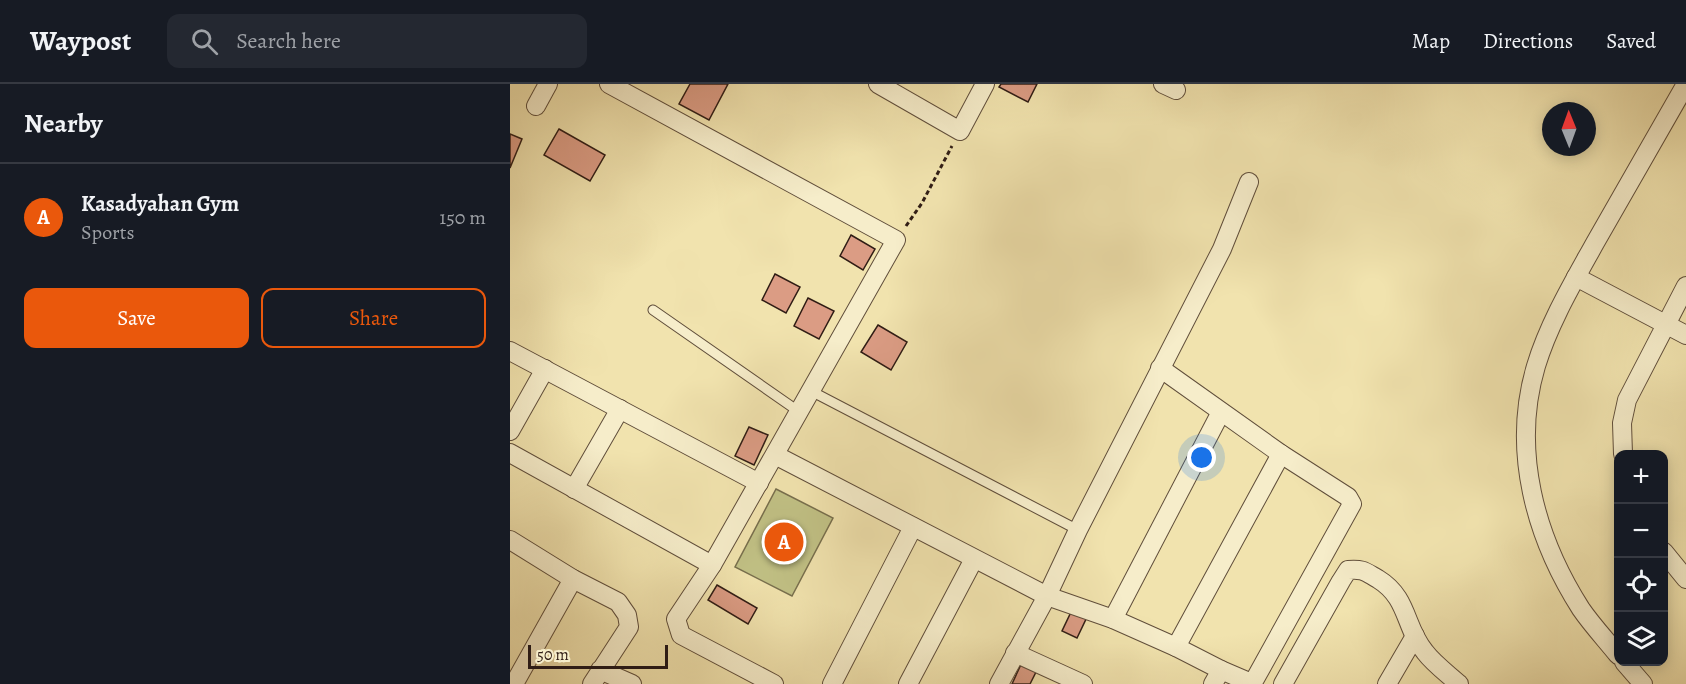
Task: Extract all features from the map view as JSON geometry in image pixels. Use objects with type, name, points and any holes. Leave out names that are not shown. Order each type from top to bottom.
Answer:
[{"type":"street","points":[[536,106],[548,84]]},
{"type":"street","points":[[609,84],[896,240],[712,565],[676,619],[681,635],[774,684]]},
{"type":"street","points":[[878,84],[960,131],[985,84]]},
{"type":"street","points":[[1614,650],[1582,610],[1568,586],[1536,513],[1528,471],[1526,439],[1529,405],[1536,366],[1576,277],[1686,84]]},
{"type":"street","points":[[999,684],[1047,596],[1078,530],[1222,249],[1250,182]]},
{"type":"street","points":[[1576,277],[1686,335]]},
{"type":"street","points":[[1623,450],[1622,423],[1627,400],[1686,286]]},
{"type":"street","points":[[510,351],[759,483]]},
{"type":"street","points":[[775,455],[1047,596],[1113,619],[1176,647],[1217,677],[1249,682],[1255,679],[1352,504],[1348,497],[1281,454],[1160,368]]},
{"type":"street","points":[[510,431],[544,369]]},
{"type":"street","points":[[574,489],[620,409]]},
{"type":"street","points":[[1113,619],[1221,412]]},
{"type":"street","points":[[510,453],[712,565]]},
{"type":"street","points":[[1176,647],[1281,454]]},
{"type":"street","points":[[832,684],[914,527]]},
{"type":"street","points":[[512,547],[618,602],[627,615],[629,627],[596,677],[632,684]]},
{"type":"street","points":[[1668,557],[1686,579]]},
{"type":"street","points":[[908,684],[974,559]]},
{"type":"street","points":[[1283,684],[1348,570],[1362,569],[1387,584],[1399,597],[1408,622],[1424,652],[1459,684]]},
{"type":"street","points":[[514,684],[573,579]]},
{"type":"street","points":[[1387,684],[1415,636]]},
{"type":"street","points":[[1015,653],[1083,684]]},
{"type":"street","points":[[1627,666],[1643,684]]},
{"type":"lane","points":[[652,310],[798,411]]},
{"type":"lane","points":[[811,391],[1078,530]]},
{"type":"path","points":[[896,240],[922,203],[960,131]]},
{"type":"green space","points":[[776,489],[833,518],[792,596],[735,567]]},
{"type":"building","points":[[690,84],[728,84],[709,120],[679,104]]},
{"type":"building","points":[[1001,84],[1037,84],[1028,102],[999,87]]},
{"type":"building","points":[[559,129],[605,155],[590,181],[544,155]]},
{"type":"building","points":[[510,134],[522,139],[510,168]]},
{"type":"building","points":[[851,235],[875,249],[863,270],[840,256]]},
{"type":"building","points":[[775,274],[800,287],[786,313],[762,300]]},
{"type":"building","points":[[808,298],[834,311],[819,339],[794,326]]},
{"type":"building","points":[[878,325],[907,342],[891,370],[861,352]]},
{"type":"building","points":[[749,427],[768,435],[754,465],[735,456]]},
{"type":"building","points":[[717,585],[757,608],[748,624],[708,600]]},
{"type":"building","points":[[1072,610],[1087,617],[1077,638],[1062,631]]},
{"type":"building","points":[[1023,660],[1038,668],[1030,684],[1012,684]]},
{"type":"place","name":"Kasadyahan Gym","points":[[784,542]]}]
